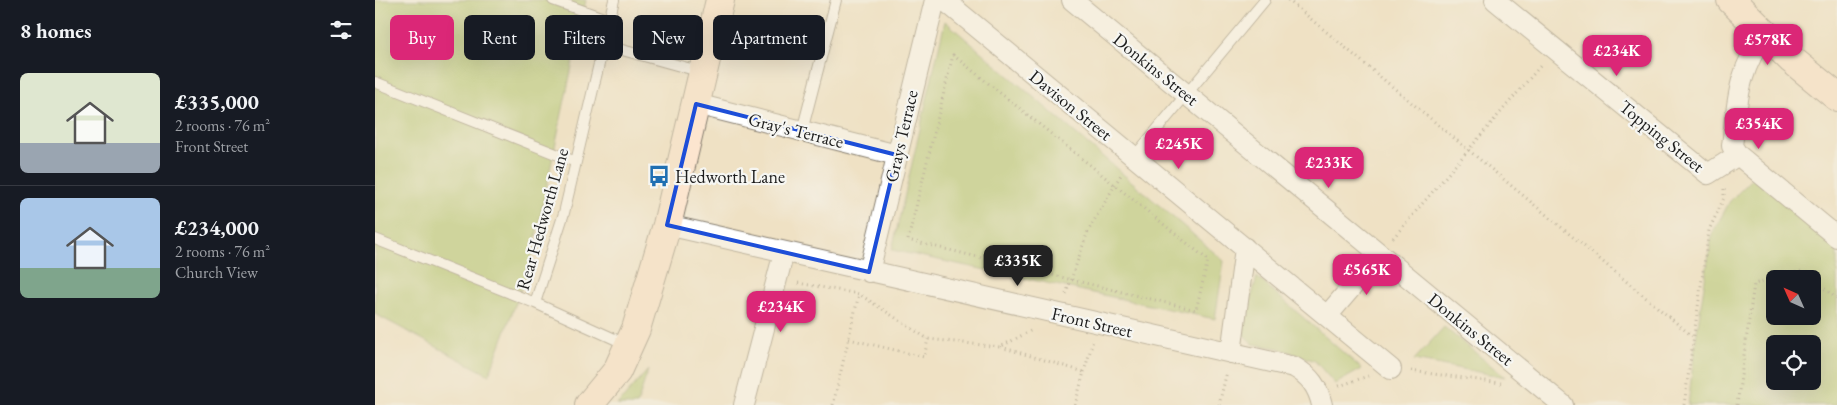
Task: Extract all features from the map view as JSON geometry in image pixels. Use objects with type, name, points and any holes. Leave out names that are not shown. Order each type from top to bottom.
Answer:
[{"type":"street","points":[[589,405],[617,371],[629,346],[653,276],[667,225],[720,0]]},
{"type":"street","name":"Grays Terrace","points":[[869,272],[935,0]]},
{"type":"street","name":"Davison Street","points":[[944,0],[1391,369]]},
{"type":"street","name":"Donkins Street","points":[[1072,0],[1563,405]]},
{"type":"street","name":"Topping Street","points":[[1495,0],[1708,174],[1730,160]]},
{"type":"street","points":[[1733,1],[1792,60],[1837,97]]},
{"type":"street","points":[[1767,34],[1756,47],[1741,77],[1730,160],[1837,237]]},
{"type":"street","name":"Gray's Terrace","points":[[696,104],[897,155]]},
{"type":"street","name":"Front Street","points":[[667,225],[1295,367],[1305,373],[1320,399]]},
{"type":"street","points":[[1231,353],[1245,248]]},
{"type":"street","points":[[744,405],[784,252]]},
{"type":"street","points":[[1327,316],[1379,254]]},
{"type":"lane","points":[[553,0],[595,15]]},
{"type":"lane","name":"Rear Hedworth Lane","points":[[610,15],[614,0]]},
{"type":"lane","points":[[802,131],[837,0]]},
{"type":"lane","points":[[1135,157],[1265,0]]},
{"type":"lane","points":[[623,50],[703,73]]},
{"type":"lane","name":"Rear Hedworth Lane","points":[[600,60],[564,213],[535,303],[629,346]]},
{"type":"lane","points":[[375,82],[576,162]]},
{"type":"lane","points":[[375,239],[535,303]]},
{"type":"path","points":[[1288,0],[1692,336]]},
{"type":"path","points":[[1379,254],[1555,49]]},
{"type":"path","points":[[953,55],[1114,184],[1208,260],[1195,310],[908,240],[953,55]]},
{"type":"path","points":[[1000,347],[1061,315],[1070,279],[1087,232],[1114,184],[1135,157]]},
{"type":"path","points":[[1684,405],[1692,336],[1709,230],[1724,198],[1730,160]]},
{"type":"path","points":[[777,279],[859,294],[928,339],[1000,347],[1084,372]]},
{"type":"path","points":[[1737,405],[1754,284],[1766,280]]},
{"type":"path","points":[[1821,286],[1837,299]]},
{"type":"path","points":[[833,405],[859,294]]},
{"type":"path","points":[[1075,405],[1099,323]]},
{"type":"path","points":[[849,339],[925,357],[928,339]]},
{"type":"path","points":[[1219,405],[1231,353]]},
{"type":"path","points":[[1320,399],[1391,369],[1505,384]]},
{"type":"highlighted area","points":[[696,104],[897,155],[869,272],[667,225]]},
{"type":"green space","points":[[375,0],[586,0],[583,15],[545,15],[545,60],[573,60],[530,265],[489,375],[375,314]]},
{"type":"green space","points":[[945,21],[1224,261],[1215,319],[892,250]]},
{"type":"green space","points":[[1753,178],[1837,245],[1837,405],[1688,405],[1712,234],[1730,201]]},
{"type":"green space","points":[[1257,277],[1362,369],[1335,384],[1315,361],[1278,348],[1253,344],[1244,335],[1244,324]]},
{"type":"green space","points":[[1444,327],[1505,377],[1414,360]]},
{"type":"green space","points":[[648,370],[637,405],[617,405]]},
{"type":"place","name":"Hedworth Lane","points":[[659,176]]}]
